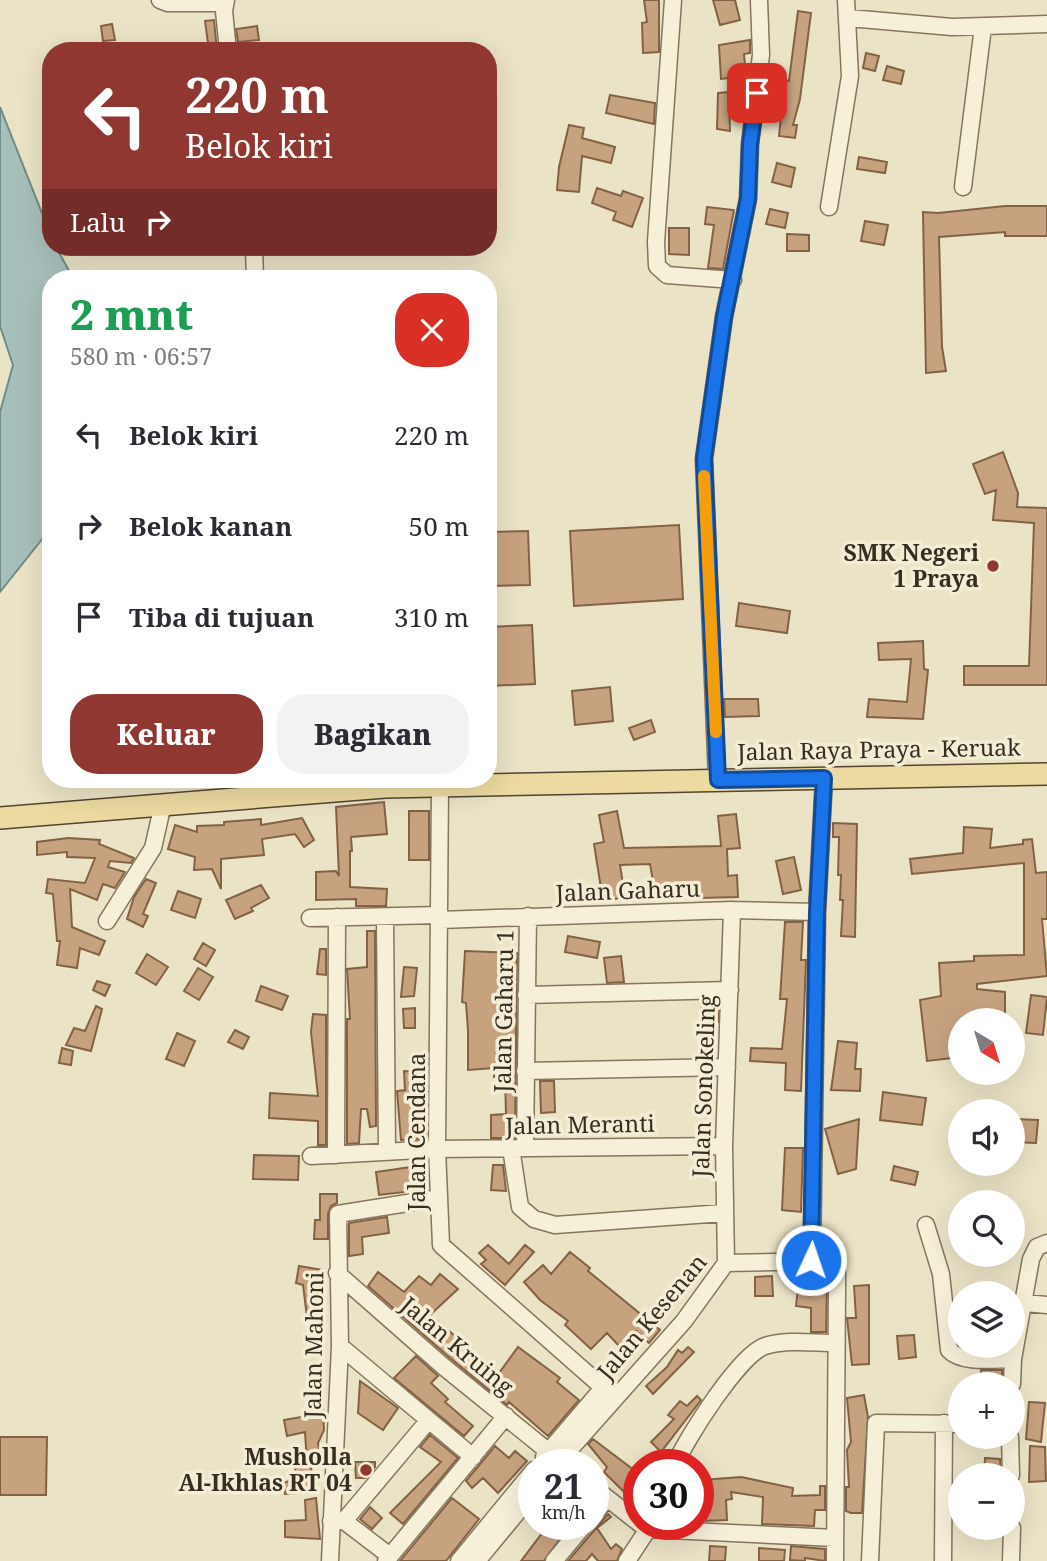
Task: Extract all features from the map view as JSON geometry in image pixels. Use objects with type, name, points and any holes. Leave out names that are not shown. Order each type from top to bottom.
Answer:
[{"type":"main road","name":"Jalan Raya Praya - Keruak","points":[[497,785],[1047,774]]},
{"type":"main road","name":"Jalan Raya Praya - Keruak","points":[[0,818],[372,788]]},
{"type":"street","points":[[160,0],[168,3],[225,1],[227,42]]},
{"type":"street","points":[[673,0],[656,242],[657,266],[667,275],[733,280]]},
{"type":"street","points":[[718,780],[704,458],[748,199],[750,144],[761,55],[759,0]]},
{"type":"street","points":[[830,207],[850,76],[846,0]]},
{"type":"street","points":[[849,18],[928,26],[1047,24]]},
{"type":"street","points":[[963,187],[983,27]]},
{"type":"street","points":[[824,778],[817,912],[811,1260],[830,1261],[835,1268],[835,1561]]},
{"type":"street","name":"Jalan Cendana","points":[[440,788],[437,1149],[441,1245],[609,1393]]},
{"type":"street","points":[[107,921],[153,848],[163,804]]},
{"type":"street","name":"Jalan Gaharu","points":[[310,918],[528,916],[732,910],[817,912]]},
{"type":"street","name":"Jalan Sonokeling","points":[[726,1263],[724,1146],[732,910]]},
{"type":"street","points":[[385,916],[387,1151]]},
{"type":"street","name":"Jalan Gaharu 1","points":[[528,916],[525,1071],[518,1148],[520,1207],[534,1219],[555,1225],[724,1213]]},
{"type":"street","points":[[336,1155],[337,917]]},
{"type":"street","points":[[526,995],[730,990]]},
{"type":"street","points":[[525,1071],[727,1067]]},
{"type":"street","name":"Jalan Meranti","points":[[311,1156],[437,1149],[724,1146]]},
{"type":"street","name":"Jalan Mahoni","points":[[330,1561],[338,1521],[338,1214],[439,1198]]},
{"type":"street","points":[[926,1225],[941,1274],[949,1350],[954,1355],[973,1358],[1013,1359]]},
{"type":"street","points":[[1012,1372],[1034,1252],[1047,1243]]},
{"type":"street","name":"Jalan Kesenan","points":[[566,1449],[609,1393],[684,1321],[726,1263],[811,1260]]},
{"type":"street","name":"Jalan Kruing","points":[[337,1273],[444,1367],[545,1449]]},
{"type":"street","points":[[1026,1303],[1047,1305]]},
{"type":"street","points":[[683,1449],[694,1427],[739,1368],[760,1349],[774,1345],[835,1343]]},
{"type":"street","points":[[340,1346],[473,1457]]},
{"type":"street","points":[[428,1421],[338,1521],[388,1559],[506,1416]]},
{"type":"street","points":[[870,1561],[876,1423],[948,1423]]},
{"type":"street","points":[[943,1561],[951,1449]]},
{"type":"street","points":[[459,1561],[518,1489]]},
{"type":"street","points":[[477,1561],[518,1511]]},
{"type":"street","points":[[714,1530],[835,1538]]},
{"type":"street","points":[[554,1561],[572,1540]]},
{"type":"street","points":[[627,1561],[639,1540]]},
{"type":"street","points":[[1011,1561],[1012,1540]]},
{"type":"water","points":[[0,107],[42,213],[42,256],[61,256],[69,270],[42,270],[42,539],[0,592],[0,412],[13,365],[0,326]]},
{"type":"building","points":[[644,0],[659,0],[659,52],[643,53],[642,23],[647,22]]},
{"type":"building","points":[[713,0],[735,0],[740,20],[720,25]]},
{"type":"building","points":[[798,11],[811,13],[800,99],[793,125],[797,125],[795,138],[779,136],[781,116],[778,115],[784,80],[789,81]]},
{"type":"building","points":[[214,20],[216,42],[208,42],[205,21]]},
{"type":"building","points":[[112,24],[115,40],[103,41],[101,26]]},
{"type":"building","points":[[257,26],[259,40],[238,42],[236,29]]},
{"type":"building","points":[[750,40],[750,53],[744,54],[746,76],[721,79],[719,45]]},
{"type":"building","points":[[866,53],[879,56],[875,71],[863,68]]},
{"type":"building","points":[[887,66],[904,71],[901,84],[883,80]]},
{"type":"building","points":[[729,92],[730,131],[717,129],[718,93]]},
{"type":"building","points":[[610,95],[655,103],[654,124],[606,113]]},
{"type":"building","points":[[569,125],[584,128],[582,138],[615,147],[611,163],[582,156],[579,192],[557,190],[559,167]]},
{"type":"building","points":[[859,157],[887,162],[885,173],[857,169]]},
{"type":"building","points":[[777,163],[795,168],[791,187],[772,182]]},
{"type":"building","points":[[597,188],[621,196],[623,191],[643,198],[632,227],[613,220],[616,212],[592,203]]},
{"type":"building","points":[[1047,206],[1047,236],[1005,236],[1005,232],[939,237],[942,347],[946,371],[926,373],[923,212]]},
{"type":"building","points":[[707,207],[734,210],[723,269],[708,268],[714,225],[705,224]]},
{"type":"building","points":[[770,209],[788,213],[785,228],[766,224]]},
{"type":"building","points":[[865,221],[888,225],[884,245],[861,241]]},
{"type":"building","points":[[669,228],[689,228],[689,255],[669,254]]},
{"type":"building","points":[[787,234],[809,235],[809,251],[787,251]]},
{"type":"building","points":[[1003,452],[1018,493],[1017,507],[1047,508],[1047,685],[964,685],[964,666],[1029,666],[1034,523],[993,520],[996,490],[985,494],[973,464]]},
{"type":"building","points":[[679,525],[683,599],[574,606],[570,531]]},
{"type":"building","points":[[528,531],[530,585],[497,586],[497,532]]},
{"type":"building","points":[[739,603],[790,611],[787,633],[736,626]]},
{"type":"building","points":[[532,625],[535,684],[497,686],[497,627]]},
{"type":"building","points":[[923,641],[924,669],[928,670],[923,719],[867,717],[869,699],[907,702],[911,659],[879,660],[878,643]]},
{"type":"building","points":[[610,687],[613,721],[575,725],[572,691]]},
{"type":"building","points":[[724,699],[758,699],[759,716],[725,717]]},
{"type":"building","points":[[651,720],[655,732],[634,740],[629,728]]},
{"type":"building","points":[[384,802],[387,834],[351,837],[350,887],[387,889],[386,906],[356,906],[356,899],[316,900],[316,872],[336,871],[339,876],[336,807]]},
{"type":"building","points":[[409,811],[429,811],[429,860],[409,860]]},
{"type":"building","points":[[617,811],[624,848],[721,846],[718,816],[736,814],[740,848],[727,849],[728,876],[737,875],[738,897],[699,898],[699,888],[655,892],[650,864],[620,865],[625,897],[603,901],[594,844],[604,842],[599,815]]},
{"type":"building","points":[[302,818],[314,840],[304,847],[295,834],[262,839],[264,855],[221,859],[221,889],[212,869],[194,870],[195,857],[168,849],[175,825],[197,832],[197,826],[224,825],[224,822],[261,819],[261,825]]},
{"type":"building","points":[[833,823],[857,824],[855,937],[841,936],[843,900],[840,900],[841,875],[838,875],[839,837],[833,837]]},
{"type":"building","points":[[964,827],[992,829],[990,848],[1023,844],[1023,840],[1032,839],[1036,873],[1047,872],[1047,919],[1042,919],[1047,976],[977,984],[977,989],[1005,992],[1005,1008],[948,1008],[948,1059],[927,1061],[920,1000],[941,996],[939,963],[974,961],[974,956],[1024,955],[1024,863],[912,874],[910,859],[963,853]]},
{"type":"building","points":[[68,838],[100,840],[99,844],[134,858],[131,863],[110,861],[108,867],[125,872],[115,888],[103,884],[97,900],[70,889],[72,927],[105,941],[99,955],[80,948],[77,968],[57,965],[60,941],[57,941],[53,894],[46,893],[48,879],[85,883],[95,858],[67,857],[67,852],[37,855],[37,842]]},
{"type":"building","points":[[794,857],[801,890],[783,894],[776,861]]},
{"type":"building","points":[[146,879],[156,883],[143,914],[148,916],[143,927],[127,919],[134,897]]},
{"type":"building","points":[[261,885],[269,898],[251,908],[253,911],[235,919],[226,900]]},
{"type":"building","points":[[178,891],[201,899],[195,918],[171,910]]},
{"type":"building","points":[[785,922],[803,922],[801,960],[806,960],[801,1091],[785,1090],[786,1063],[750,1061],[751,1048],[782,1049],[787,999],[780,999]]},
{"type":"building","points":[[367,931],[375,931],[376,1126],[370,1127],[367,1109],[361,1109],[359,1143],[347,1144],[347,1019],[350,1019],[347,969],[367,967]]},
{"type":"building","points":[[568,936],[600,942],[597,958],[565,952]]},
{"type":"building","points":[[203,943],[215,950],[206,966],[194,959]]},
{"type":"building","points":[[320,949],[326,949],[326,975],[317,974]]},
{"type":"building","points":[[465,951],[517,953],[515,1138],[491,1138],[491,1115],[506,1114],[505,1077],[494,1077],[494,1068],[468,1070],[466,1003],[462,1002]]},
{"type":"building","points":[[147,954],[168,967],[156,985],[136,973]]},
{"type":"building","points":[[621,956],[624,982],[607,983],[604,958]]},
{"type":"building","points":[[404,967],[417,968],[414,996],[401,997]]},
{"type":"building","points":[[198,968],[213,977],[199,1000],[184,991]]},
{"type":"building","points":[[97,981],[110,985],[105,996],[93,990]]},
{"type":"building","points":[[261,986],[288,996],[282,1010],[256,1001]]},
{"type":"building","points":[[1031,995],[1047,997],[1043,1035],[1026,1033]]},
{"type":"building","points":[[718,1001],[718,1022],[705,1025],[701,1003]]},
{"type":"building","points":[[96,1006],[102,1009],[91,1051],[66,1045],[74,1028],[85,1031]]},
{"type":"building","points":[[415,1008],[415,1028],[404,1028],[403,1009]]},
{"type":"building","points":[[313,1014],[326,1015],[326,1145],[318,1145],[318,1121],[269,1118],[270,1093],[318,1096],[311,1032]]},
{"type":"building","points":[[235,1030],[249,1037],[243,1049],[228,1042]]},
{"type":"building","points":[[177,1033],[195,1041],[184,1066],[166,1059]]},
{"type":"building","points":[[838,1041],[857,1043],[855,1069],[861,1069],[860,1091],[831,1090]]},
{"type":"building","points":[[62,1048],[73,1051],[71,1065],[59,1063]]},
{"type":"building","points":[[420,1067],[427,1068],[427,1089],[416,1089],[413,1124],[426,1124],[426,1139],[401,1140],[397,1091],[405,1090],[404,1071],[420,1072]]},
{"type":"building","points":[[540,1081],[554,1081],[555,1112],[541,1113]]},
{"type":"building","points":[[883,1092],[926,1098],[922,1125],[880,1120]]},
{"type":"building","points":[[859,1119],[856,1169],[838,1174],[825,1129]]},
{"type":"building","points":[[1025,1119],[1038,1120],[1036,1143],[1025,1143]]},
{"type":"building","points":[[785,1148],[803,1148],[801,1212],[782,1210]]},
{"type":"building","points":[[254,1155],[299,1156],[298,1180],[253,1179]]},
{"type":"building","points":[[493,1165],[503,1165],[506,1191],[491,1190]]},
{"type":"building","points":[[418,1166],[422,1190],[379,1195],[376,1172]]},
{"type":"building","points":[[894,1166],[918,1172],[915,1185],[891,1180]]},
{"type":"building","points":[[320,1194],[337,1194],[337,1203],[331,1206],[328,1214],[328,1239],[314,1239],[315,1220],[320,1220]]},
{"type":"building","points":[[387,1217],[389,1233],[362,1237],[363,1254],[349,1256],[349,1223]]},
{"type":"building","points":[[488,1245],[509,1264],[525,1245],[534,1252],[505,1285],[481,1264],[486,1260],[479,1253]]},
{"type":"building","points":[[570,1252],[590,1268],[588,1271],[660,1330],[649,1343],[636,1331],[620,1347],[607,1333],[591,1349],[565,1325],[568,1321],[540,1300],[524,1282],[543,1265],[551,1274]]},
{"type":"building","points":[[299,1266],[323,1270],[318,1294],[321,1317],[307,1317],[303,1285],[296,1283]]},
{"type":"building","points":[[378,1272],[404,1292],[419,1276],[431,1285],[440,1274],[458,1289],[430,1315],[499,1373],[518,1347],[560,1378],[557,1382],[579,1400],[548,1436],[509,1402],[507,1405],[451,1359],[368,1286]]},
{"type":"building","points":[[772,1276],[773,1296],[755,1296],[755,1277]]},
{"type":"building","points":[[799,1280],[827,1282],[826,1332],[811,1332],[811,1308],[796,1306]]},
{"type":"building","points":[[869,1285],[869,1364],[852,1365],[847,1318],[856,1318],[854,1286]]},
{"type":"building","points":[[914,1335],[916,1357],[899,1359],[897,1336]]},
{"type":"building","points":[[688,1347],[694,1352],[653,1394],[646,1386],[667,1367],[678,1350],[682,1353]]},
{"type":"building","points":[[416,1356],[438,1376],[431,1383],[448,1399],[445,1402],[473,1426],[464,1436],[394,1378]]},
{"type":"building","points":[[981,1370],[1002,1370],[1002,1372]]},
{"type":"building","points":[[360,1381],[398,1408],[383,1430],[358,1413]]},
{"type":"building","points":[[322,1390],[324,1430],[318,1443],[321,1462],[307,1463],[305,1432],[287,1436],[284,1420],[307,1416],[306,1391]]},
{"type":"building","points":[[864,1395],[868,1417],[862,1513],[851,1513],[846,1511],[846,1487],[849,1487],[847,1450],[851,1442],[847,1398]]},
{"type":"building","points":[[697,1396],[701,1400],[663,1449],[658,1449],[651,1442],[674,1419],[668,1415],[680,1401],[687,1406]]},
{"type":"building","points":[[1029,1402],[1045,1403],[1041,1442],[1026,1439]]},
{"type":"building","points":[[430,1435],[458,1458],[403,1524],[390,1513],[441,1462],[420,1447]]},
{"type":"building","points":[[0,1437],[47,1437],[46,1495],[0,1495]]},
{"type":"building","points":[[593,1439],[606,1449],[592,1449],[588,1444]]},
{"type":"building","points":[[495,1446],[509,1458],[515,1451],[518,1454],[518,1471],[498,1493],[483,1478],[472,1488],[466,1481]]},
{"type":"building","points":[[1030,1446],[1045,1447],[1046,1481],[1029,1482]]},
{"type":"building","points":[[609,1451],[623,1462],[623,1491],[609,1477]]},
{"type":"building","points":[[985,1458],[1000,1459],[1000,1463],[985,1463]]},
{"type":"building","name":"Musholla Al-Ikhlas RT 04","points":[[355,1462],[375,1462],[375,1467],[366,1478],[356,1478]]},
{"type":"building","points":[[311,1466],[313,1492],[285,1494],[284,1482],[297,1481],[295,1468]]},
{"type":"building","points":[[741,1477],[793,1488],[792,1496],[820,1495],[820,1486],[825,1486],[825,1510],[815,1510],[814,1526],[762,1524],[763,1497],[731,1492],[732,1499],[726,1500],[727,1520],[714,1521],[714,1479]]},
{"type":"building","points":[[316,1498],[320,1539],[285,1537],[285,1521],[306,1520],[305,1500]]},
{"type":"building","points":[[452,1498],[479,1519],[446,1561],[400,1561]]},
{"type":"building","points":[[370,1507],[382,1518],[372,1529],[360,1519]]},
{"type":"building","points":[[537,1540],[559,1540],[544,1561],[521,1561]]},
{"type":"building","points":[[586,1540],[605,1540],[611,1549],[616,1544],[622,1549],[617,1561],[598,1561],[592,1554],[586,1561],[568,1561]]},
{"type":"building","points":[[710,1546],[726,1547],[725,1561],[709,1561]]},
{"type":"building","points":[[791,1546],[825,1549],[825,1561],[805,1558],[805,1561],[790,1560]]},
{"type":"building","points":[[759,1548],[785,1550],[784,1561],[759,1561]]},
{"type":"slow traffic","points":[[704,476],[716,732]]},
{"type":"place","name":"SMK Negeri 1 Praya","points":[[993,566]]},
{"type":"place","name":"Musholla Al-Ikhlas RT 04","points":[[366,1470]]},
{"type":"route","points":[[757,93],[750,144],[748,199],[724,317],[704,458],[709,598],[718,780],[824,778],[817,912],[815,1179],[811,1260]]}]
